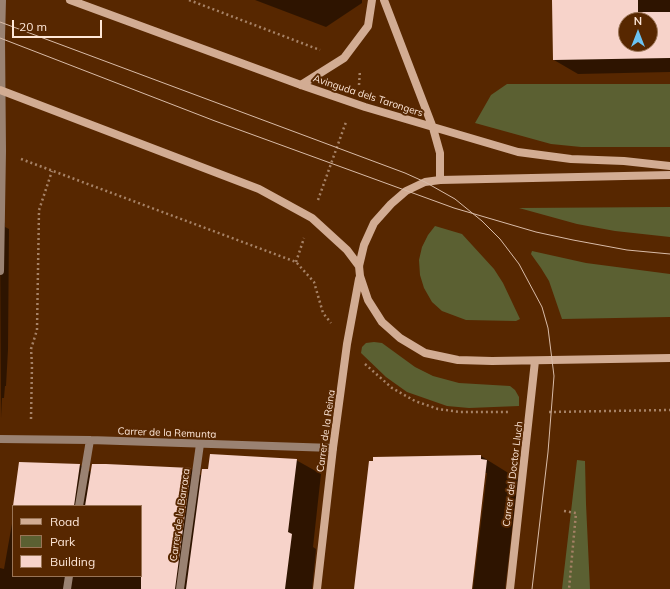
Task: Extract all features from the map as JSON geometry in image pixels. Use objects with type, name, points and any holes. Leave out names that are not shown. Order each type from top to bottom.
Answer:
[{"type":"main road","name":"Avinguda dels Tarongers","points":[[70,0],[365,107],[518,152],[571,159],[624,161],[670,166]]},
{"type":"main road","points":[[301,85],[344,58],[368,26],[372,0]]},
{"type":"main road","points":[[384,0],[434,128],[440,153],[440,180]]},
{"type":"main road","points":[[1,90],[259,189],[312,218],[347,250],[359,266]]},
{"type":"main road","points":[[670,175],[440,180],[425,182],[406,191],[391,204],[374,223],[364,245],[359,266],[360,276],[368,300],[382,322],[400,338],[425,353],[458,360],[535,361],[670,358]]},
{"type":"main road","name":"Carrer de la Reina","points":[[316,589],[333,448],[348,344],[360,276]]},
{"type":"main road","name":"Carrer del Doctor Lluch","points":[[510,589],[535,361]]},
{"type":"street","points":[[0,271],[2,0]]},
{"type":"street","name":"Carrer de la Remunta","points":[[0,439],[90,440],[333,448]]},
{"type":"street","points":[[79,505],[90,440]]},
{"type":"street","name":"Carrer de la Barraca","points":[[180,589],[200,444]]},
{"type":"street","points":[[67,589],[69,577]]},
{"type":"path","points":[[190,0],[316,48]]},
{"type":"path","points":[[320,195],[347,121]]},
{"type":"path","points":[[20,159],[296,262],[314,282],[323,313],[335,328]]},
{"type":"path","points":[[31,422],[32,365],[30,349],[38,330],[39,210],[52,171]]},
{"type":"path","points":[[296,262],[301,247]]},
{"type":"path","points":[[363,362],[392,388],[415,401],[438,409],[460,412],[516,412]]},
{"type":"path","points":[[561,412],[670,410]]},
{"type":"path","points":[[564,511],[576,513],[569,589]]},
{"type":"green space","points":[[507,84],[670,84],[670,147],[581,147],[551,144],[475,123],[491,95]]},
{"type":"green space","points":[[670,207],[670,237],[615,231],[577,224],[519,208]]},
{"type":"green space","points":[[435,226],[462,234],[494,269],[503,283],[520,319],[516,321],[466,320],[442,311],[432,302],[424,288],[420,275],[419,260],[422,247],[428,235]]},
{"type":"green space","points":[[532,251],[586,263],[670,274],[670,317],[562,319],[549,281],[531,254]]},
{"type":"green space","points":[[366,343],[382,343],[415,367],[433,376],[459,383],[510,386],[515,390],[519,397],[519,406],[469,408],[447,406],[407,392],[386,377],[361,353],[362,347]]},
{"type":"green space","points":[[577,460],[585,461],[590,589],[562,589]]},
{"type":"building","points":[[552,0],[638,0],[638,12],[618,12],[618,52],[658,52],[658,12],[670,12],[670,58],[553,60]]},
{"type":"building","points":[[210,454],[297,459],[288,532],[292,534],[285,589],[186,589],[202,469],[208,469]]},
{"type":"building","points":[[481,455],[481,459],[487,460],[472,589],[354,589],[369,461],[373,461],[373,457]]},
{"type":"building","points":[[19,462],[80,464],[74,505],[13,505]]},
{"type":"building","points":[[92,464],[191,468],[175,589],[141,589],[142,505],[85,505]]},
{"type":"tram line","points":[[0,22],[405,173],[425,182],[455,199],[482,221],[500,239],[519,264],[542,307],[548,328],[554,376],[548,452],[532,589]]},
{"type":"tram line","points":[[0,38],[215,121],[454,208],[536,232],[573,240],[627,250],[670,254]]}]
